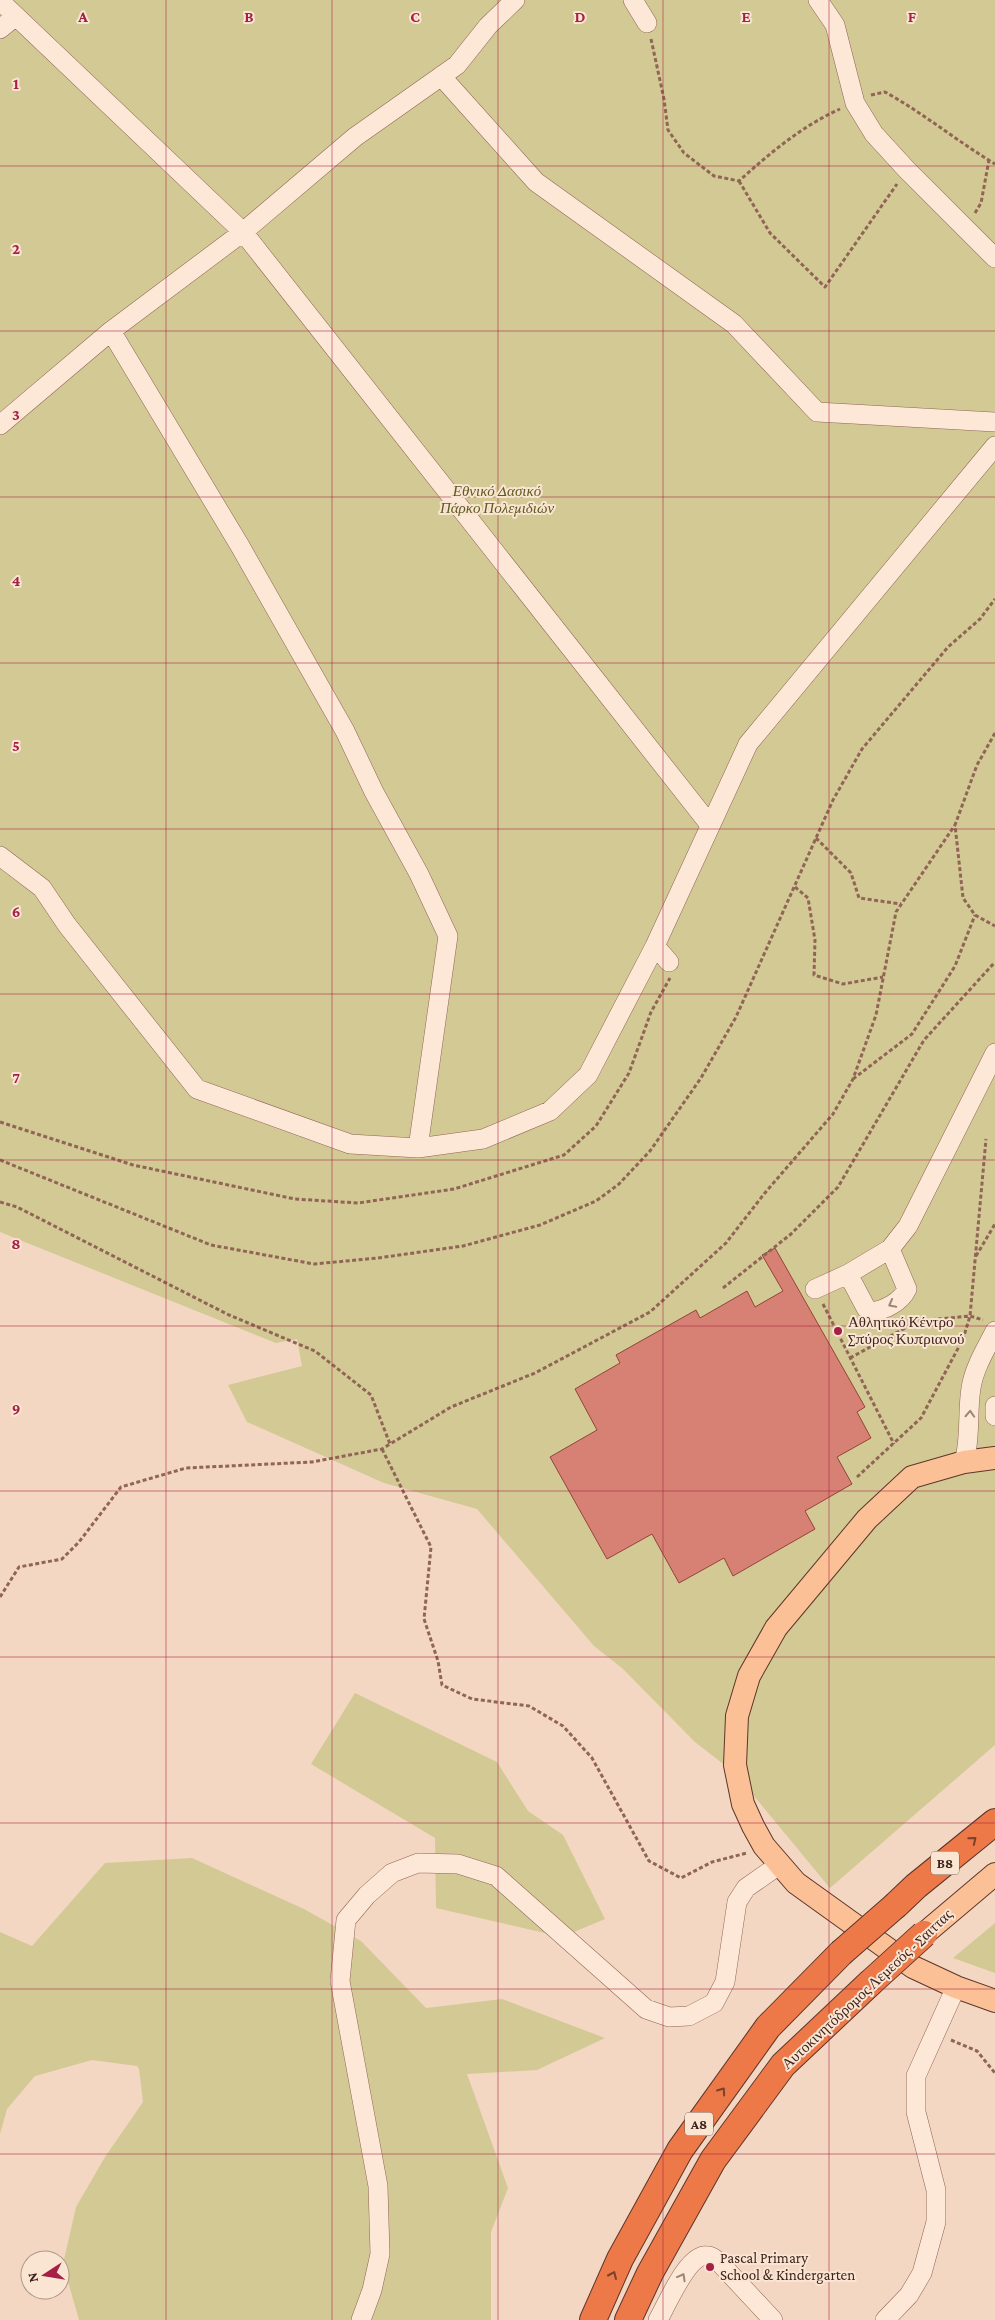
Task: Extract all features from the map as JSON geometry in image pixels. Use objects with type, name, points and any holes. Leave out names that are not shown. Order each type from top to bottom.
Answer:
[{"type":"highway","name":"B8","points":[[841,1953],[916,1886],[995,1822]]},
{"type":"highway","name":"Αυτοκινητόδρομος Λεμεσός - Σαιττας","points":[[628,2320],[650,2273],[714,2160],[783,2066],[924,1934]]},
{"type":"highway","name":"A8","points":[[593,2320],[620,2259],[680,2150],[768,2027],[841,1953]]},
{"type":"main road","points":[[995,1458],[964,1462],[912,1477],[867,1519],[776,1628],[749,1676],[737,1716],[735,1765],[743,1804],[764,1846],[796,1883],[848,1918],[913,1967],[956,1987],[995,2001]]},
{"type":"main road","name":"Αυτοκινητόδρομος Λεμεσός - Σαιττας","points":[[924,1934],[995,1874]]},
{"type":"street","points":[[0,425],[111,331],[243,232],[355,137],[457,65],[488,26],[515,0]]},
{"type":"street","points":[[633,0],[647,23]]},
{"type":"street","points":[[818,0],[834,25],[855,103],[874,134],[907,170],[995,258]]},
{"type":"street","points":[[0,2],[243,232],[710,825]]},
{"type":"street","points":[[0,28],[16,16]]},
{"type":"street","points":[[441,76],[536,182],[734,324],[816,412],[995,422]]},
{"type":"street","points":[[111,331],[240,546],[345,731],[374,792],[419,874],[448,936],[418,1148]]},
{"type":"street","points":[[0,856],[42,888],[67,925],[197,1089],[350,1144],[418,1148],[483,1139],[550,1110],[588,1075],[655,946],[748,744],[995,446]]},
{"type":"street","points":[[655,946],[669,962]]},
{"type":"street","points":[[815,1289],[848,1274],[890,1249],[908,1226],[995,1053]]},
{"type":"street","points":[[848,1274],[866,1308],[871,1312],[879,1311],[903,1298],[907,1290],[890,1249]]},
{"type":"street","points":[[964,1462],[968,1449],[971,1388],[991,1326]]},
{"type":"street","points":[[995,1406],[995,1416]]},
{"type":"street","points":[[361,2320],[372,2290],[380,2254],[378,2186],[340,1981],[346,1920],[367,1895],[392,1873],[418,1863],[458,1864],[496,1876],[646,2009],[669,2017],[689,2016],[714,2003],[725,1982],[737,1902],[746,1888],[779,1865]]},
{"type":"street","points":[[885,2320],[908,2295],[922,2273],[936,2222],[936,2190],[916,2112],[916,2076],[956,1987]]},
{"type":"street","points":[[658,2320],[690,2263],[699,2256],[709,2256],[718,2262],[773,2320]]},
{"type":"path","points":[[647,23],[664,99],[668,130],[684,153],[714,176],[739,181],[770,234],[825,287],[907,170]]},
{"type":"path","points":[[739,181],[789,139],[821,118],[869,96],[886,92],[910,106],[945,132],[995,164]]},
{"type":"path","points":[[966,229],[981,202],[989,160]]},
{"type":"path","points":[[0,1160],[211,1245],[314,1264],[378,1258],[463,1246],[540,1225],[596,1201],[619,1184],[650,1152],[701,1078],[736,1017],[833,800],[862,748],[948,647],[980,619],[995,599]]},
{"type":"path","points":[[0,1596],[19,1566],[62,1559],[79,1542],[121,1487],[186,1468],[312,1462],[382,1449],[451,1407],[535,1373],[650,1312],[726,1244],[764,1194],[833,1114],[853,1079],[876,1015],[896,912],[955,825],[976,765],[995,733]]},
{"type":"path","points":[[955,825],[963,898],[974,915],[995,926]]},
{"type":"path","points":[[816,838],[851,873],[859,898],[901,904]]},
{"type":"path","points":[[795,887],[808,898],[815,940],[814,975],[843,984],[883,977]]},
{"type":"path","points":[[853,1079],[912,1034],[955,966],[974,915]]},
{"type":"path","points":[[723,1288],[791,1234],[838,1187],[924,1040],[995,962]]},
{"type":"path","points":[[857,1477],[922,1418],[963,1339],[970,1316],[986,1139]]},
{"type":"path","points":[[0,1202],[17,1207],[229,1315],[315,1351],[371,1396],[390,1444]]},
{"type":"path","points":[[975,1258],[995,1224]]},
{"type":"path","points":[[815,1289],[894,1444]]},
{"type":"path","points":[[850,1358],[918,1321],[970,1316],[991,1326]]},
{"type":"path","points":[[382,1449],[432,1547],[424,1619],[438,1661],[442,1685],[472,1699],[529,1706],[563,1726],[592,1758],[650,1861],[681,1878],[712,1862],[764,1846]]},
{"type":"path","points":[[935,2036],[957,2042],[977,2051],[995,2073]]},
{"type":"green space","name":"Εθνικό Δασικό Πάρκο Πολεμιδιών","points":[[0,0],[995,0],[995,1745],[830,1888],[754,1796],[722,1763],[695,1742],[622,1668],[594,1646],[477,1509],[384,1483],[247,1422],[228,1385],[302,1366],[297,1339],[276,1343],[0,1232]]},
{"type":"green space","points":[[355,1693],[497,1762],[528,1811],[563,1835],[605,1919],[562,1937],[436,1908],[435,1838],[311,1764]]},
{"type":"green space","points":[[192,1858],[304,1909],[361,1941],[426,2008],[502,1999],[605,2038],[537,2070],[467,2074],[508,2188],[491,2232],[491,2320],[79,2320],[70,2288],[70,2250],[66,2250],[76,2207],[105,2157],[143,2102],[139,2069],[137,2066],[92,2060],[35,2076],[7,2109],[0,2134],[0,1932],[32,1946],[105,1863]]},
{"type":"green space","points":[[995,1923],[995,1973],[953,1958]]},
{"type":"building","points":[[775,1248],[865,1407],[857,1412],[871,1438],[837,1457],[852,1484],[805,1511],[815,1529],[733,1576],[724,1558],[679,1583],[652,1534],[607,1559],[550,1457],[597,1430],[575,1389],[620,1363],[616,1355],[696,1310],[700,1318],[747,1291],[755,1307],[783,1291],[762,1255]]},
{"type":"place","name":"Αθλητικό Κέντρο Σπύρος Κυπριανού","points":[[838,1331]]},
{"type":"place","name":"Pascal Primary School & Kindergarten","points":[[710,2267]]}]
